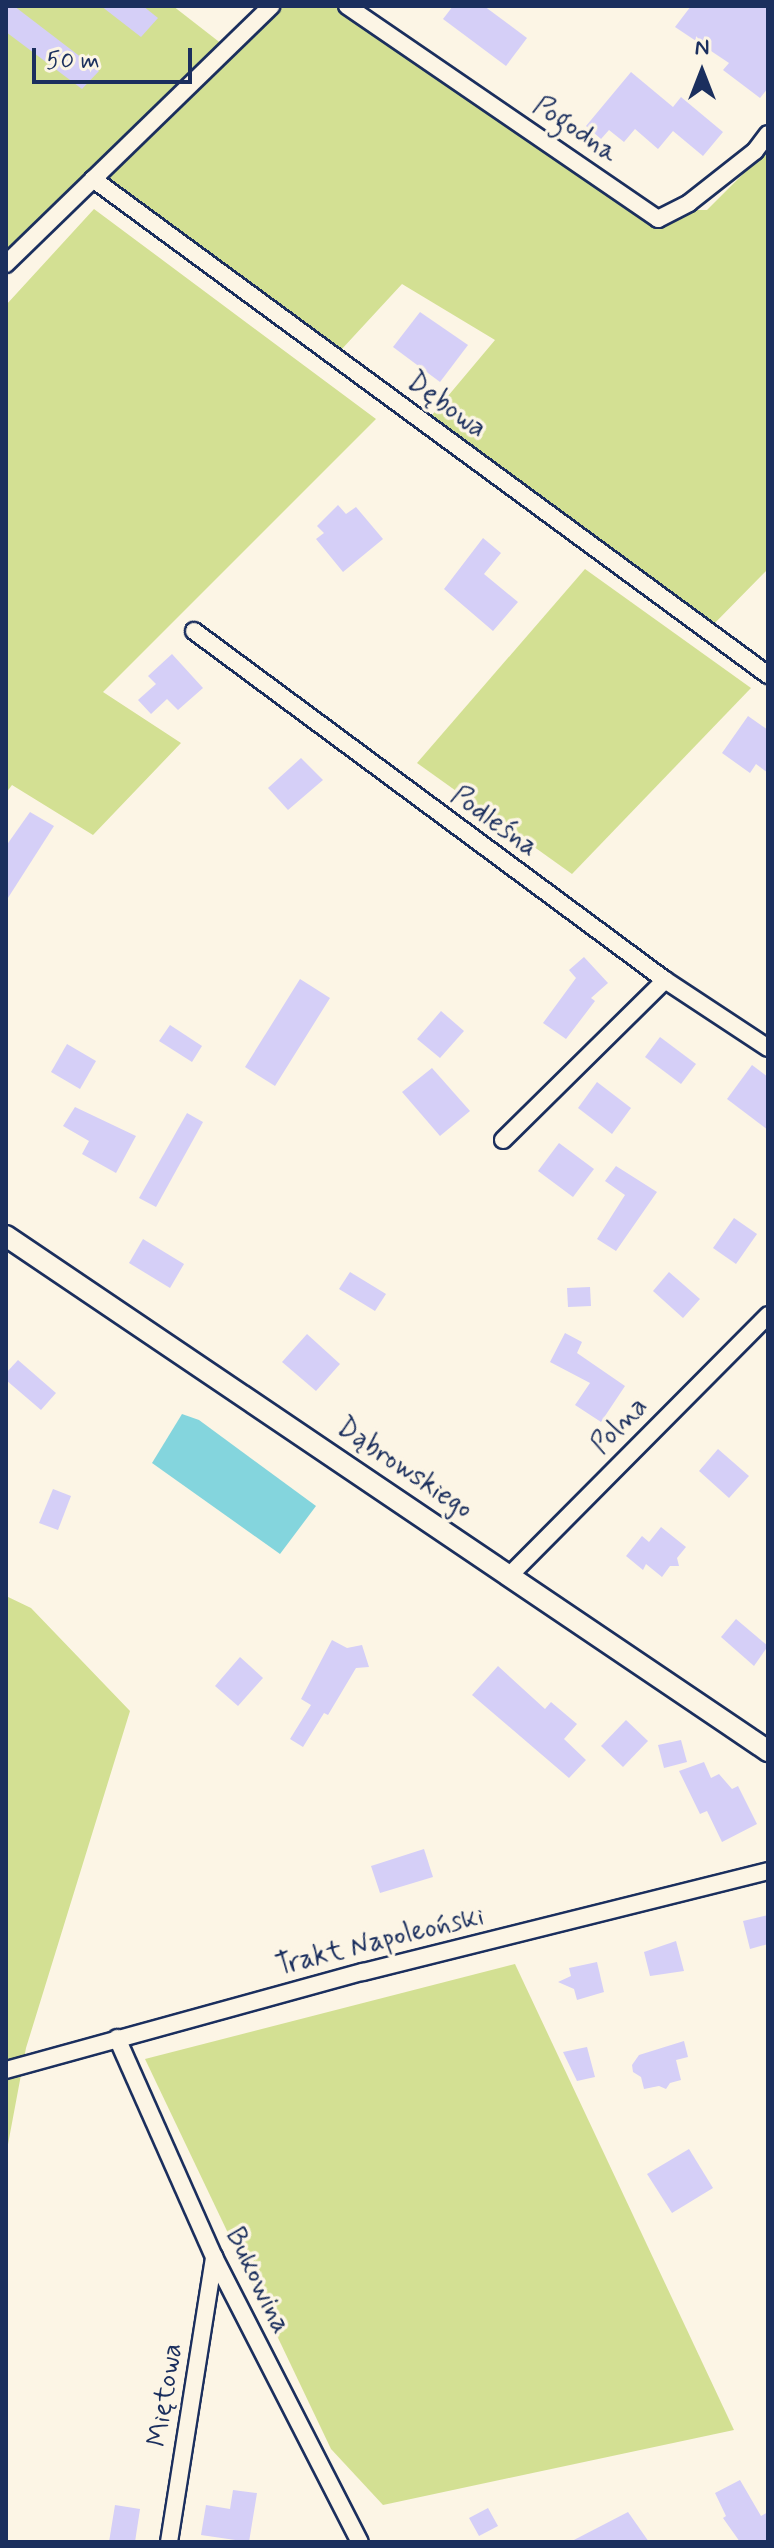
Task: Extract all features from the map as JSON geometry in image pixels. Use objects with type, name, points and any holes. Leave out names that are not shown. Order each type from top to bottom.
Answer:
[{"type":"street","points":[[6,264],[271,6]]},
{"type":"street","name":"Pogodna","points":[[347,6],[658,219],[689,203],[755,151],[768,134]]},
{"type":"street","name":"Dębowa","points":[[93,179],[768,675]]},
{"type":"street","name":"Podleśna","points":[[194,631],[665,980],[768,1048]]},
{"type":"street","points":[[503,1140],[665,980]]},
{"type":"street","name":"Dąbrowskiego","points":[[6,1236],[768,1751]]},
{"type":"street","name":"Polna","points":[[510,1575],[768,1315]]},
{"type":"street","name":"Trakt Napoleoński","points":[[6,2070],[363,1972],[768,1871]]},
{"type":"street","name":"Bukowina","points":[[117,2038],[214,2257],[360,2542]]},
{"type":"street","name":"Miętowa","points":[[169,2542],[214,2257]]},
{"type":"green space","points":[[6,6],[173,6],[227,48],[6,250]]},
{"type":"green space","points":[[272,6],[346,6],[658,221],[686,210],[707,210],[768,149],[768,569],[707,631],[432,415],[495,340],[402,284],[341,350],[93,179]]},
{"type":"green space","points":[[94,209],[376,419],[103,692],[181,743],[93,835],[12,785],[6,793],[6,305]]},
{"type":"green space","points":[[585,569],[751,688],[572,874],[417,763]]},
{"type":"green space","points":[[6,1596],[31,1608],[130,1711],[26,2048],[6,2155]]},
{"type":"green space","points":[[515,1964],[734,2430],[383,2505],[331,2449],[145,2059]]},
{"type":"water","points":[[182,1414],[199,1420],[316,1506],[280,1554],[152,1463]]},
{"type":"building","points":[[6,6],[14,6],[99,71],[82,89],[6,32]]},
{"type":"building","points":[[101,6],[143,6],[158,18],[141,37]]},
{"type":"building","points":[[453,6],[484,6],[527,38],[506,66],[443,19]]},
{"type":"building","points":[[691,6],[768,6],[768,88],[760,98],[723,70],[729,63],[675,27]]},
{"type":"building","points":[[631,72],[673,107],[681,97],[723,132],[703,156],[673,131],[658,149],[635,129],[624,142],[609,130],[601,139],[586,126]]},
{"type":"building","points":[[420,312],[468,345],[440,382],[393,347]]},
{"type":"building","points":[[338,505],[346,514],[356,507],[383,539],[343,572],[316,539],[324,533],[317,526]]},
{"type":"building","points":[[483,538],[501,553],[484,574],[518,602],[493,631],[444,589]]},
{"type":"building","points":[[172,654],[203,688],[178,710],[167,699],[151,714],[138,700],[156,684],[148,676]]},
{"type":"building","points":[[748,716],[768,730],[768,773],[756,764],[750,773],[722,753]]},
{"type":"building","points":[[301,758],[323,780],[288,810],[268,788]]},
{"type":"building","points":[[30,812],[54,826],[6,901],[6,846]]},
{"type":"building","points":[[584,957],[608,983],[591,998],[595,1001],[566,1039],[543,1023],[576,978],[569,970]]},
{"type":"building","points":[[300,979],[330,998],[275,1086],[245,1067]]},
{"type":"building","points":[[441,1011],[464,1031],[440,1058],[417,1039]]},
{"type":"building","points":[[170,1025],[202,1046],[192,1062],[159,1041]]},
{"type":"building","points":[[660,1037],[696,1064],[681,1084],[645,1057]]},
{"type":"building","points":[[67,1044],[96,1061],[80,1089],[51,1072]]},
{"type":"building","points":[[752,1065],[768,1077],[768,1130],[727,1099]]},
{"type":"building","points":[[432,1068],[470,1111],[440,1136],[402,1092]]},
{"type":"building","points":[[597,1082],[631,1108],[612,1134],[578,1108]]},
{"type":"building","points":[[75,1107],[136,1136],[116,1173],[82,1154],[89,1141],[63,1126]]},
{"type":"building","points":[[187,1113],[203,1122],[156,1207],[139,1198]]},
{"type":"building","points":[[559,1143],[594,1169],[573,1197],[538,1171]]},
{"type":"building","points":[[616,1166],[657,1192],[616,1251],[597,1239],[625,1195],[605,1181]]},
{"type":"building","points":[[734,1218],[757,1234],[736,1264],[713,1248]]},
{"type":"building","points":[[143,1239],[184,1264],[170,1288],[129,1263]]},
{"type":"building","points":[[350,1272],[386,1294],[375,1311],[339,1289]]},
{"type":"building","points":[[669,1272],[700,1299],[683,1318],[653,1291]]},
{"type":"building","points":[[590,1287],[591,1306],[568,1307],[567,1288]]},
{"type":"building","points":[[565,1333],[582,1342],[577,1353],[625,1386],[601,1422],[575,1405],[590,1383],[550,1362]]},
{"type":"building","points":[[307,1334],[340,1364],[316,1391],[282,1362]]},
{"type":"building","points":[[18,1360],[56,1393],[41,1410],[6,1380],[6,1373]]},
{"type":"building","points":[[718,1449],[749,1476],[729,1498],[699,1471]]},
{"type":"building","points":[[53,1489],[71,1496],[58,1530],[39,1523]]},
{"type":"building","points":[[661,1527],[686,1547],[677,1558],[679,1566],[670,1566],[662,1577],[646,1564],[643,1570],[626,1556],[642,1536],[649,1542]]},
{"type":"building","points":[[736,1619],[768,1646],[754,1666],[721,1637]]},
{"type":"building","points":[[332,1640],[347,1648],[362,1645],[369,1667],[356,1668],[328,1715],[324,1713],[303,1747],[290,1739],[311,1705],[301,1699]]},
{"type":"building","points":[[240,1657],[263,1678],[238,1706],[215,1686]]},
{"type":"building","points":[[498,1666],[545,1709],[551,1702],[577,1724],[564,1739],[586,1760],[569,1778],[472,1695]]},
{"type":"building","points":[[626,1720],[648,1741],[623,1767],[601,1746]]},
{"type":"building","points":[[681,1740],[687,1762],[664,1768],[658,1745]]},
{"type":"building","points":[[704,1762],[711,1778],[719,1774],[732,1789],[738,1786],[757,1824],[722,1842],[707,1811],[700,1814],[679,1771]]},
{"type":"building","points":[[424,1849],[433,1877],[380,1893],[371,1866]]},
{"type":"building","points":[[768,1915],[768,1944],[750,1949],[743,1921]]},
{"type":"building","points":[[676,1941],[684,1971],[650,1976],[644,1952]]},
{"type":"building","points":[[597,1962],[604,1992],[577,2000],[574,1989],[558,1982],[571,1976],[569,1968]]},
{"type":"building","points":[[684,2041],[688,2057],[676,2060],[681,2080],[670,2083],[666,2089],[659,2086],[644,2089],[641,2077],[633,2072],[632,2065],[639,2055]]},
{"type":"building","points":[[587,2047],[595,2077],[577,2081],[563,2052]]},
{"type":"building","points":[[689,2149],[713,2188],[672,2213],[647,2174]]},
{"type":"building","points":[[740,2480],[761,2516],[768,2512],[768,2542],[740,2542],[723,2518],[726,2516],[715,2493]]},
{"type":"building","points":[[233,2490],[257,2493],[249,2542],[201,2535],[206,2505],[230,2509]]},
{"type":"building","points":[[115,2505],[140,2509],[135,2542],[109,2542]]},
{"type":"building","points":[[488,2508],[498,2526],[479,2536],[469,2518]]},
{"type":"building","points":[[628,2512],[649,2542],[570,2542]]}]
